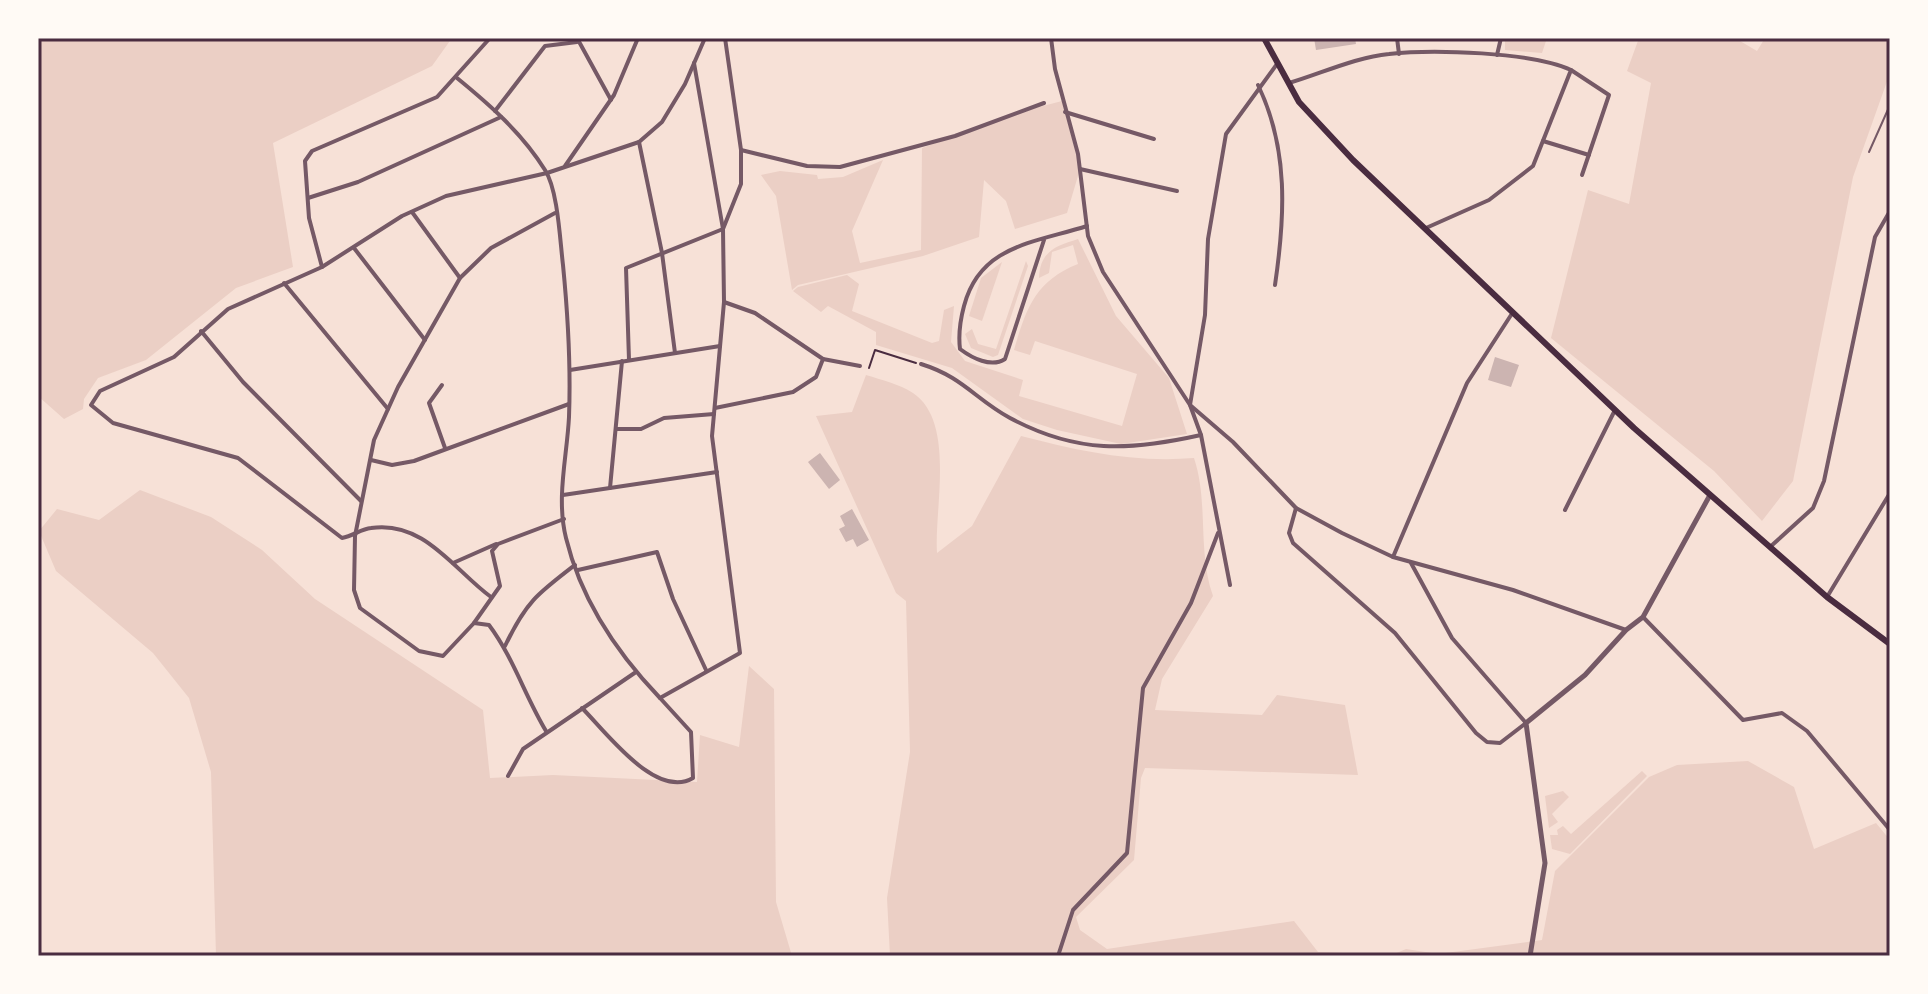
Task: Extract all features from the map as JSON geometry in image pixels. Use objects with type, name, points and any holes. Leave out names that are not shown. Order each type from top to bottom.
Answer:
[{"type":"main road","points":[[1264,38],[1299,102],[1425,229],[1615,410],[1710,495],[1827,597],[1890,644]]},
{"type":"street","points":[[322,267],[308,198],[305,161],[312,151],[437,97],[490,38]]},
{"type":"street","points":[[563,168],[611,100],[638,38]]},
{"type":"street","points":[[491,597],[452,564],[433,543],[384,527],[367,528],[355,536],[342,538],[238,458],[113,423],[91,405],[100,391],[174,357],[228,309],[322,267],[412,211],[446,196],[547,173],[639,142],[662,122],[705,38]]},
{"type":"street","points":[[629,360],[626,268],[723,229],[741,184],[741,150],[733,118],[725,38]]},
{"type":"street","points":[[1051,38],[1080,169],[1087,226],[1103,272],[1190,405],[1201,435],[1230,585]]},
{"type":"street","points":[[1397,38],[1399,54]]},
{"type":"street","points":[[1497,55],[1501,38]]},
{"type":"street","points":[[495,111],[545,46],[577,40],[611,100]]},
{"type":"street","points":[[1289,83],[1388,54],[1497,55],[1555,62],[1609,95],[1582,175]]},
{"type":"street","points":[[660,698],[740,653],[717,472],[714,411],[724,302],[723,229],[694,63]]},
{"type":"street","points":[[1190,405],[1205,315],[1208,239],[1226,134],[1258,85],[1278,63]]},
{"type":"street","points":[[1425,229],[1489,200],[1533,166],[1571,70]]},
{"type":"street","points":[[457,78],[501,117],[547,173],[571,345],[563,495],[565,537],[593,611],[636,672],[691,732],[693,778],[684,783],[667,782],[651,776],[582,708]]},
{"type":"street","points":[[1258,85],[1272,114],[1282,173],[1284,227],[1275,285]]},
{"type":"street","points":[[741,150],[807,166],[840,167],[955,136],[1044,103]]},
{"type":"street","points":[[1065,112],[1154,139]]},
{"type":"street","points":[[308,198],[358,182],[501,117]]},
{"type":"street","points":[[1543,141],[1589,155]]},
{"type":"street","points":[[639,142],[662,253],[675,353]]},
{"type":"street","points":[[1080,169],[1177,191]]},
{"type":"street","points":[[412,211],[460,278]]},
{"type":"street","points":[[1770,547],[1813,508],[1824,481],[1875,237],[1890,211]]},
{"type":"street","points":[[498,544],[492,551],[500,586],[474,623],[443,656],[419,651],[360,608],[354,590],[355,536],[374,440],[388,409],[460,278],[491,248],[555,213]]},
{"type":"street","points":[[1044,240],[1005,359],[993,363],[970,356],[960,349],[958,333],[970,282],[990,260],[1044,240],[1087,226]]},
{"type":"street","points":[[354,248],[425,340]]},
{"type":"street","points":[[284,283],[388,409]]},
{"type":"street","points":[[724,302],[755,313],[823,359],[860,366]]},
{"type":"street","points":[[1393,557],[1467,383],[1513,312]]},
{"type":"street","points":[[201,331],[206,342],[243,382],[362,502]]},
{"type":"street","points":[[570,370],[720,346]]},
{"type":"street","points":[[616,429],[641,429],[664,418],[714,411],[793,392],[816,377],[823,359]]},
{"type":"street","points":[[610,488],[622,361]]},
{"type":"street","points":[[921,364],[949,373],[1009,417],[1050,435],[1117,449],[1201,435]]},
{"type":"street","points":[[442,385],[429,403],[446,448]]},
{"type":"street","points":[[370,460],[392,465],[569,404]]},
{"type":"street","points":[[1190,405],[1233,442],[1296,508],[1393,557],[1513,590],[1626,630]]},
{"type":"street","points":[[1565,510],[1615,410]]},
{"type":"street","points":[[563,495],[717,472]]},
{"type":"street","points":[[1827,597],[1890,493]]},
{"type":"street","points":[[1296,508],[1289,533],[1293,543],[1395,633],[1476,733],[1487,742],[1500,743],[1585,675],[1626,630],[1643,617],[1710,495]]},
{"type":"street","points":[[452,564],[564,519]]},
{"type":"street","points":[[1058,956],[1073,910],[1127,853],[1143,688],[1191,603],[1218,533]]},
{"type":"street","points":[[578,570],[657,552],[673,599],[706,671]]},
{"type":"street","points":[[1410,562],[1452,638],[1486,673],[1526,723],[1545,863],[1530,956]]},
{"type":"street","points":[[505,646],[522,611],[539,591],[576,564]]},
{"type":"street","points":[[1643,617],[1743,720],[1782,713],[1807,731],[1890,830]]},
{"type":"street","points":[[474,623],[489,625],[505,646],[523,693],[546,731]]},
{"type":"street","points":[[508,776],[523,749],[636,672]]},
{"type":"lane","points":[[1869,152],[1890,105]]},
{"type":"path","points":[[869,368],[875,350],[921,364]]},
{"type":"shaded area","points":[[38,38],[452,38],[432,66],[273,143],[293,267],[236,288],[146,360],[98,378],[84,399],[83,409],[64,419],[38,396]]},
{"type":"shaded area","points":[[1505,38],[1547,38],[1542,53],[1505,50]]},
{"type":"shaded area","points":[[1639,38],[1735,38],[1757,51],[1765,38],[1890,38],[1890,73],[1853,177],[1793,481],[1762,521],[1714,471],[1551,338],[1588,190],[1629,204],[1651,83],[1627,71]]},
{"type":"shaded area","points":[[1062,101],[1080,169],[1067,213],[1015,229],[1006,201],[984,180],[979,237],[923,256],[798,285],[792,290],[776,196],[761,175],[780,171],[817,175],[818,179],[843,177],[883,160],[852,231],[860,263],[921,250],[922,148],[1024,111]]},
{"type":"shaded area","points":[[1078,239],[1116,316],[1169,378],[1187,434],[1121,444],[1023,419],[952,368],[876,345],[876,332],[828,306],[821,312],[793,291],[798,287],[847,275],[859,284],[852,311],[932,343],[939,341],[944,310],[954,306],[951,342],[965,361],[1023,380],[1019,396],[1122,426],[1137,374],[1035,341],[1030,355],[1014,350],[1034,298],[1052,279],[1078,264],[1073,245],[1052,252],[1049,273],[1039,278],[1042,262],[1056,247]]},
{"type":"shaded area","points":[[1026,261],[1028,266],[998,355],[993,357],[971,348],[965,334],[972,329],[978,344],[996,349]]},
{"type":"shaded area","points":[[1002,262],[982,321],[969,316],[981,278]]},
{"type":"shaded area","points":[[866,375],[913,393],[926,406],[934,424],[940,467],[937,553],[972,526],[1021,436],[1107,454],[1150,459],[1194,458],[1201,492],[1205,562],[1213,596],[1162,679],[1155,710],[1262,715],[1277,695],[1345,705],[1358,775],[1145,768],[1141,778],[1134,860],[1076,917],[1080,930],[1107,949],[1294,921],[1318,952],[1392,955],[1406,949],[1438,954],[1542,940],[1555,871],[1649,777],[1677,765],[1748,761],[1794,787],[1814,849],[1876,823],[1890,840],[1890,956],[890,956],[887,898],[910,752],[906,601],[896,593],[816,416],[852,412]]},
{"type":"shaded area","points":[[140,490],[211,517],[262,550],[315,599],[483,710],[490,778],[553,775],[697,782],[700,735],[739,747],[749,666],[774,689],[776,902],[792,956],[216,956],[211,772],[189,698],[153,653],[56,571],[39,531],[57,509],[99,520]]},
{"type":"shaded area","points":[[1642,771],[1647,776],[1570,854],[1552,849],[1550,835],[1558,835],[1557,830],[1563,826],[1571,834]]},
{"type":"shaded area","points":[[1563,791],[1569,797],[1552,814],[1558,822],[1549,828],[1545,796]]},
{"type":"building","points":[[1314,38],[1355,38],[1356,44],[1316,50]]},
{"type":"building","points":[[1495,357],[1519,365],[1511,387],[1488,380]]},
{"type":"building","points":[[820,453],[840,480],[829,489],[808,462]]},
{"type":"building","points":[[852,509],[869,540],[857,547],[853,539],[846,542],[839,529],[845,526],[840,516]]}]
